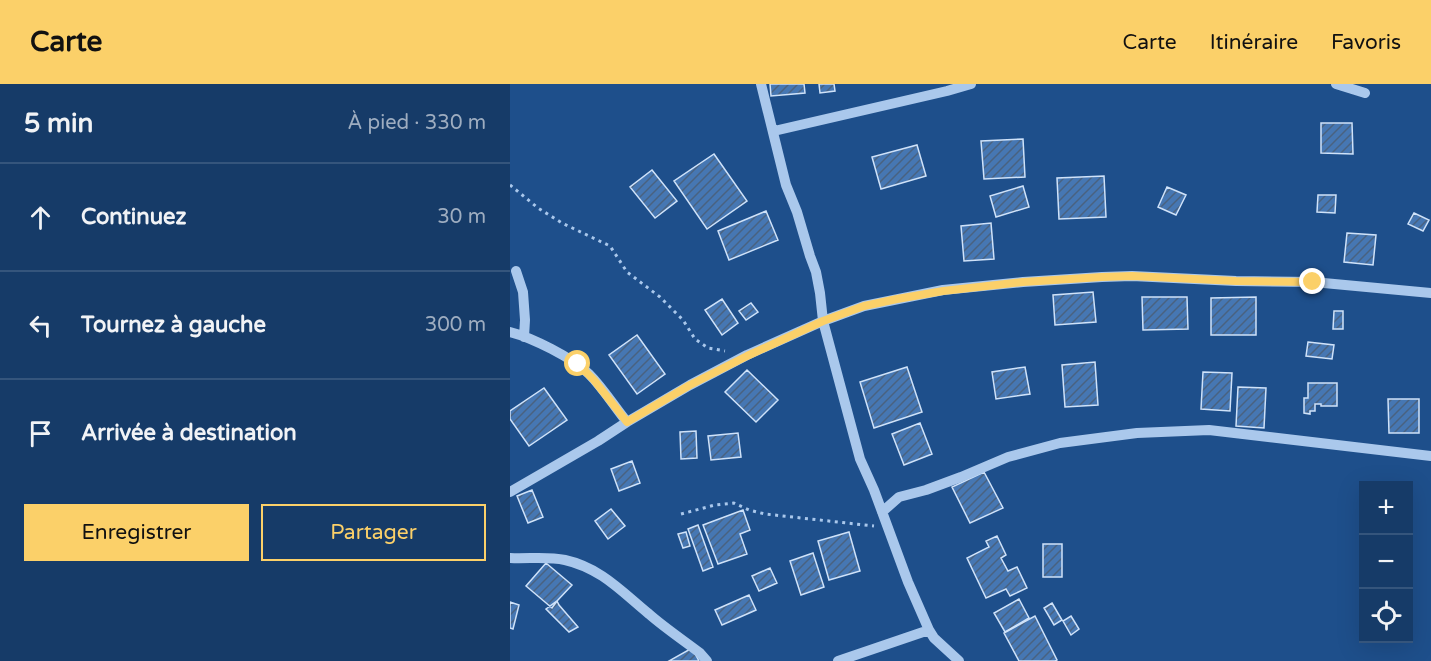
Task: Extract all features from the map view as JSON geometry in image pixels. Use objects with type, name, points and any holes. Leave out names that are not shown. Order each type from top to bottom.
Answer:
[{"type":"street","points":[[761,84],[786,185],[816,272],[823,321],[860,459],[929,630],[933,638],[959,661]]},
{"type":"street","points":[[774,131],[971,84]]},
{"type":"street","points":[[1336,84],[1365,93]]},
{"type":"street","points":[[516,271],[523,291],[524,337]]},
{"type":"street","points":[[510,492],[690,385],[823,321],[864,306],[943,291],[1023,282],[1132,276],[1313,282],[1431,293]]},
{"type":"street","points":[[510,332],[578,364],[594,380],[627,422]]},
{"type":"street","points":[[882,512],[899,497],[926,490],[1008,457],[1060,443],[1137,433],[1209,430],[1431,456]]},
{"type":"street","points":[[510,558],[564,559],[595,571],[621,589],[707,661]]},
{"type":"street","points":[[838,661],[929,630]]},
{"type":"path","points":[[510,185],[562,223],[610,246],[627,272],[660,297],[695,339],[708,348],[747,356]]},
{"type":"path","points":[[681,514],[715,505],[734,503],[765,514],[887,527]]},
{"type":"building","points":[[770,84],[804,84],[805,93],[771,96]]},
{"type":"building","points":[[819,84],[834,84],[835,91],[820,93]]},
{"type":"building","points":[[1321,123],[1352,123],[1353,154],[1321,153]]},
{"type":"building","points":[[1023,139],[1025,177],[984,179],[981,141]]},
{"type":"building","points":[[917,145],[926,176],[881,189],[872,157]]},
{"type":"building","points":[[714,154],[747,201],[707,229],[674,181]]},
{"type":"building","points":[[652,170],[677,201],[655,218],[630,187]]},
{"type":"building","points":[[1104,176],[1106,217],[1059,219],[1057,178]]},
{"type":"building","points":[[1023,186],[1029,207],[996,217],[990,196]]},
{"type":"building","points":[[1167,187],[1186,195],[1176,215],[1158,207]]},
{"type":"building","points":[[1318,195],[1336,195],[1335,213],[1317,212]]},
{"type":"building","points":[[766,211],[778,240],[729,260],[718,231]]},
{"type":"building","points":[[1414,213],[1429,220],[1423,231],[1408,224]]},
{"type":"building","points":[[991,223],[994,259],[964,261],[961,226]]},
{"type":"building","points":[[1347,233],[1376,235],[1373,265],[1344,262]]},
{"type":"building","points":[[1093,292],[1096,322],[1055,325],[1053,295]]},
{"type":"building","points":[[1142,297],[1187,297],[1188,329],[1143,330]]},
{"type":"building","points":[[1256,297],[1256,335],[1211,335],[1211,298]]},
{"type":"building","points":[[722,299],[738,323],[722,335],[705,310]]},
{"type":"building","points":[[751,303],[758,312],[746,320],[739,311]]},
{"type":"building","points":[[1334,311],[1343,311],[1343,329],[1333,329]]},
{"type":"building","points":[[637,335],[665,374],[637,394],[609,355]]},
{"type":"building","points":[[1308,342],[1334,345],[1332,359],[1306,356]]},
{"type":"building","points":[[1095,362],[1098,405],[1065,407],[1062,365]]},
{"type":"building","points":[[907,367],[922,412],[874,428],[860,382]]},
{"type":"building","points":[[1025,367],[1030,394],[996,399],[992,372]]},
{"type":"building","points":[[747,370],[778,400],[756,422],[725,392]]},
{"type":"building","points":[[1203,372],[1232,373],[1230,411],[1201,409]]},
{"type":"building","points":[[1308,383],[1337,383],[1337,406],[1315,404],[1315,411],[1310,411],[1310,414],[1304,413],[1304,398],[1308,398]]},
{"type":"building","points":[[1238,387],[1266,388],[1264,428],[1236,426]]},
{"type":"building","points":[[544,388],[567,420],[529,446],[510,419],[510,411]]},
{"type":"building","points":[[1388,399],[1419,399],[1419,433],[1389,433]]},
{"type":"building","points":[[920,423],[932,454],[904,465],[892,434]]},
{"type":"building","points":[[696,431],[697,458],[681,459],[680,432]]},
{"type":"building","points":[[738,433],[741,457],[711,460],[708,436]]},
{"type":"building","points":[[632,461],[640,483],[619,491],[611,469]]},
{"type":"building","points":[[984,472],[1003,508],[970,523],[952,487]]},
{"type":"building","points":[[532,490],[543,517],[528,523],[517,496]]},
{"type":"building","points":[[611,509],[625,526],[608,539],[595,521]]},
{"type":"building","points":[[743,510],[750,530],[740,534],[747,554],[718,564],[703,525]]},
{"type":"building","points":[[698,525],[713,567],[703,571],[688,529]]},
{"type":"building","points":[[686,532],[690,546],[683,548],[678,534]]},
{"type":"building","points":[[849,532],[860,571],[829,580],[818,541]]},
{"type":"building","points":[[997,536],[1006,555],[1001,558],[1008,571],[1017,567],[1027,588],[1010,596],[1006,589],[986,598],[967,558],[989,547],[986,541]]},
{"type":"building","points":[[1043,544],[1062,544],[1062,577],[1043,577]]},
{"type":"building","points":[[813,553],[824,587],[801,595],[790,561]]},
{"type":"building","points":[[546,563],[572,585],[552,608],[526,586]]},
{"type":"building","points":[[770,568],[777,583],[759,591],[752,576]]},
{"type":"building","points":[[749,595],[756,610],[722,625],[715,610]]},
{"type":"building","points":[[1019,599],[1029,618],[1005,632],[994,613]]},
{"type":"building","points":[[557,601],[578,627],[569,632],[546,609]]},
{"type":"building","points":[[510,602],[519,605],[513,629],[510,628]]},
{"type":"building","points":[[1052,603],[1062,620],[1054,625],[1044,608]]},
{"type":"building","points":[[1035,616],[1057,660],[1055,661],[1019,661],[1004,633]]},
{"type":"building","points":[[1071,616],[1079,629],[1071,635],[1063,621]]},
{"type":"building","points":[[692,648],[699,661],[669,661]]},
{"type":"route","points":[[578,364],[594,380],[627,422],[690,385],[823,321],[864,306],[897,299],[1023,282],[1102,277],[1313,282]]}]
